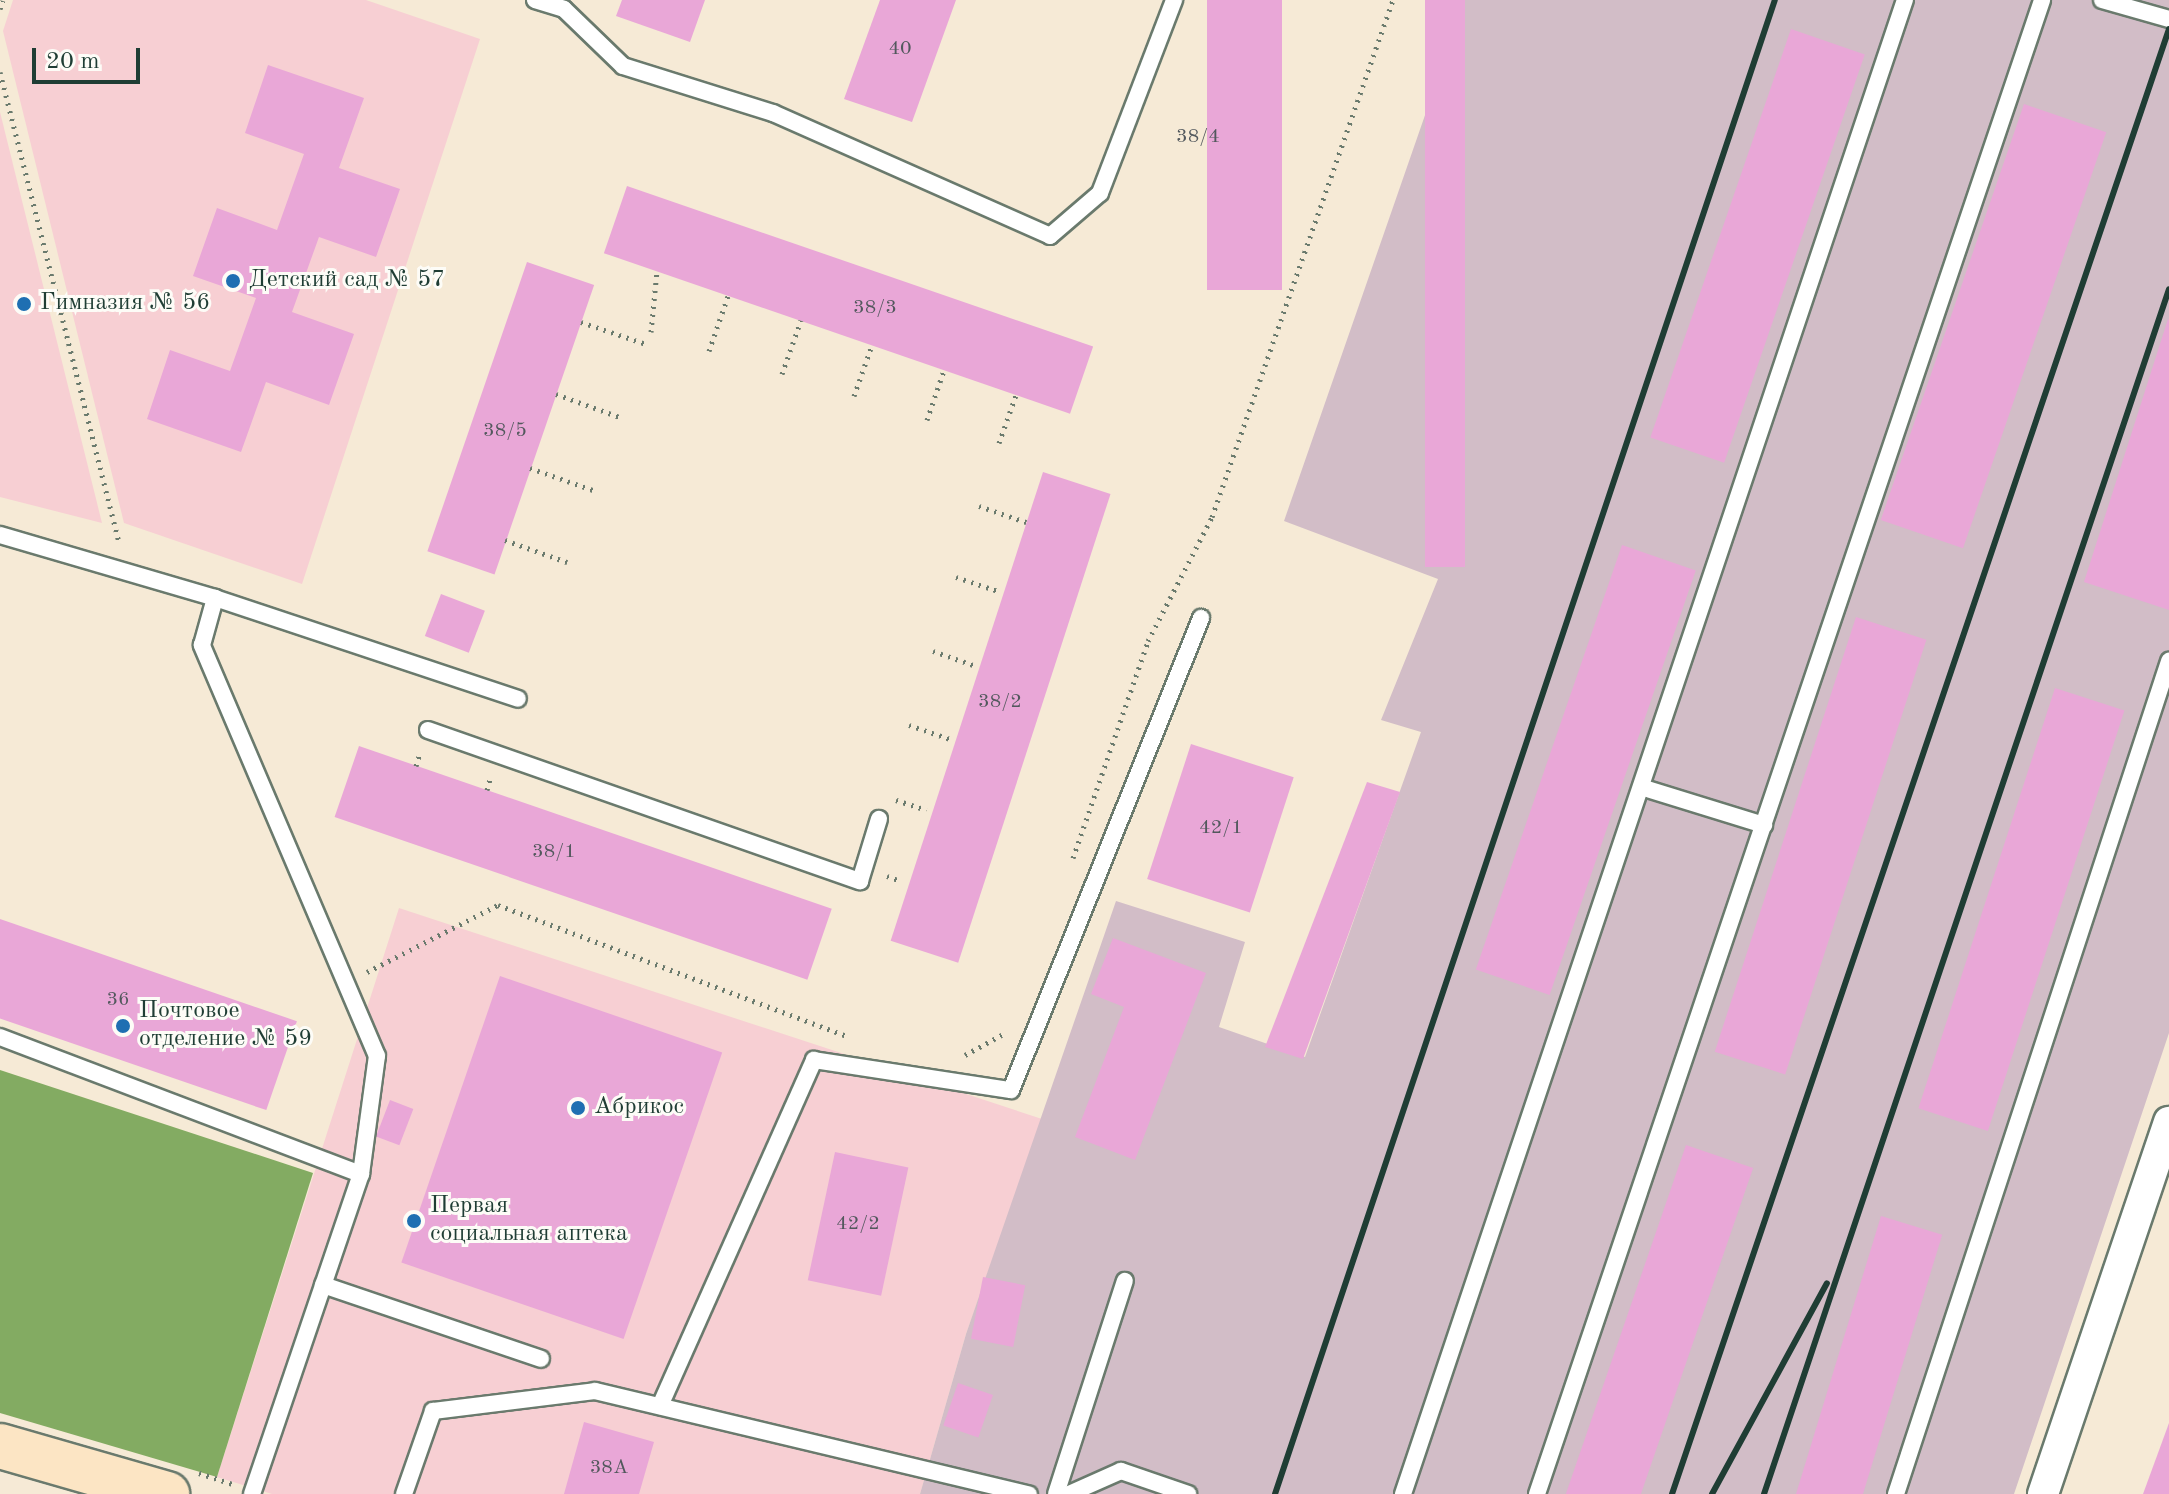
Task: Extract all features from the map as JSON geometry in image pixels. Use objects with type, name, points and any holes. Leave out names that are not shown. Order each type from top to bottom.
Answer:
[{"type":"main road","points":[[0,1446],[167,1494]]},
{"type":"street","points":[[2043,1494],[2169,1122]]},
{"type":"lane","points":[[535,0],[564,9],[623,66],[773,113],[1050,236],[1100,193],[1174,0]]},
{"type":"lane","points":[[1403,1494],[1905,0]]},
{"type":"lane","points":[[1537,1494],[2042,0]]},
{"type":"lane","points":[[2102,0],[2169,19]]},
{"type":"lane","points":[[0,535],[215,598],[518,699]]},
{"type":"lane","points":[[215,598],[202,645],[377,1056],[361,1174],[252,1494]]},
{"type":"lane","points":[[660,1406],[814,1060],[1011,1090],[1201,618]]},
{"type":"lane","points":[[1896,1494],[2169,661]]},
{"type":"lane","points":[[428,730],[860,881],[879,819]]},
{"type":"lane","points":[[1641,787],[1764,825]]},
{"type":"lane","points":[[0,1037],[361,1174]]},
{"type":"lane","points":[[1056,1494],[1125,1281]]},
{"type":"lane","points":[[323,1285],[541,1359]]},
{"type":"lane","points":[[404,1494],[433,1411],[595,1391],[1029,1494]]},
{"type":"lane","points":[[1069,1494],[1121,1471],[1188,1494]]},
{"type":"path","points":[[0,9],[3,0]]},
{"type":"path","points":[[1071,864],[1148,641],[1212,517],[1393,0]]},
{"type":"path","points":[[0,72],[126,572]]},
{"type":"path","points":[[651,332],[657,271]]},
{"type":"path","points":[[709,351],[728,296]]},
{"type":"path","points":[[782,374],[801,320]]},
{"type":"path","points":[[581,322],[646,344]]},
{"type":"path","points":[[854,396],[872,345]]},
{"type":"path","points":[[927,420],[944,370]]},
{"type":"path","points":[[556,394],[620,417]]},
{"type":"path","points":[[999,443],[1016,395]]},
{"type":"path","points":[[530,468],[593,490]]},
{"type":"path","points":[[979,506],[1026,522]]},
{"type":"path","points":[[505,540],[567,562]]},
{"type":"path","points":[[956,577],[1001,592]]},
{"type":"path","points":[[933,651],[976,666]]},
{"type":"path","points":[[909,725],[950,739]]},
{"type":"path","points":[[886,797],[926,810]]},
{"type":"path","points":[[345,983],[498,905],[864,1043]]},
{"type":"path","points":[[950,1063],[1014,1028]]},
{"type":"shaded area","name":"Детский сад № 57","points":[[13,0],[366,0],[480,39],[302,584],[124,523],[3,31]]},
{"type":"shaded area","points":[[1465,0],[2169,0],[2169,1033],[2014,1494],[920,1494],[966,1334],[1116,901],[1245,942],[1219,1027],[1305,1057],[1421,732],[1381,720],[1438,579],[1284,521]]},
{"type":"shaded area","name":"Гимназия № 56","points":[[0,112],[102,523],[0,497]]},
{"type":"shaded area","points":[[399,908],[1042,1119],[966,1334],[920,1494],[272,1494],[217,1477]]},
{"type":"green space","points":[[0,1070],[313,1173],[217,1477],[0,1413]]},
{"type":"building","points":[[622,0],[705,0],[690,42],[616,16]]},
{"type":"building","points":[[880,0],[956,0],[912,122],[844,99]]},
{"type":"building","points":[[1207,0],[1282,0],[1282,290],[1207,290]]},
{"type":"building","points":[[1425,0],[1465,0],[1465,567],[1425,567]]},
{"type":"building","points":[[1791,29],[1865,54],[1724,463],[1650,437]]},
{"type":"building","points":[[268,65],[364,98],[339,168],[400,189],[376,257],[319,237],[292,312],[354,334],[329,405],[266,382],[241,452],[147,419],[170,350],[230,371],[256,298],[193,276],[217,208],[277,230],[304,154],[245,133]]},
{"type":"building","points":[[2024,104],[2106,132],[1963,548],[1881,520]]},
{"type":"building","points":[[627,186],[1093,347],[1070,414],[604,253]]},
{"type":"building","points":[[527,262],[594,285],[495,574],[427,551]]},
{"type":"building","points":[[2169,320],[2169,610],[2084,582]]},
{"type":"building","points":[[1043,472],[1111,494],[958,963],[891,941]]},
{"type":"building","points":[[1622,545],[1696,570],[1550,995],[1476,970]]},
{"type":"building","points":[[441,594],[485,611],[469,653],[425,636]]},
{"type":"building","points":[[1856,617],[1926,640],[1785,1075],[1715,1052]]},
{"type":"building","points":[[2055,688],[2124,711],[1988,1131],[1918,1108]]},
{"type":"building","points":[[1191,744],[1294,777],[1250,912],[1147,879]]},
{"type":"building","points":[[359,746],[832,909],[807,980],[335,817]]},
{"type":"building","points":[[1367,782],[1400,792],[1303,1059],[1265,1047]]},
{"type":"building","points":[[0,919],[297,1021],[266,1110],[0,1018]]},
{"type":"building","points":[[1113,938],[1206,973],[1135,1160],[1075,1137],[1124,1007],[1091,994]]},
{"type":"building","name":"Абрикос","points":[[500,976],[722,1053],[624,1339],[401,1262]]},
{"type":"building","points":[[390,1100],[413,1109],[399,1145],[376,1136]]},
{"type":"building","points":[[1686,1145],[1753,1168],[1641,1494],[1566,1494]]},
{"type":"building","points":[[835,1152],[908,1168],[881,1296],[808,1280]]},
{"type":"building","points":[[1881,1216],[1942,1235],[1863,1494],[1796,1494]]},
{"type":"building","points":[[983,1277],[1025,1285],[1013,1347],[971,1339]]},
{"type":"building","points":[[958,1383],[993,1395],[978,1438],[943,1426]]},
{"type":"building","points":[[584,1422],[654,1442],[639,1494],[564,1494]]},
{"type":"building","points":[[2169,1423],[2169,1494],[2143,1494]]},
{"type":"railway","points":[[1275,1494],[1775,0]]},
{"type":"railway","points":[[1672,1494],[2169,29]]},
{"type":"railway","points":[[1764,1494],[2169,289]]},
{"type":"railway","points":[[1712,1494],[1827,1283]]},
{"type":"place","name":"Детский сад № 57","points":[[233,281]]},
{"type":"place","name":"Гимназия № 56","points":[[24,304]]},
{"type":"place","name":"Почтовое отделение № 59","points":[[123,1026]]},
{"type":"place","name":"Абрикос","points":[[578,1108]]},
{"type":"place","name":"Первая социальная аптека","points":[[414,1221]]}]
